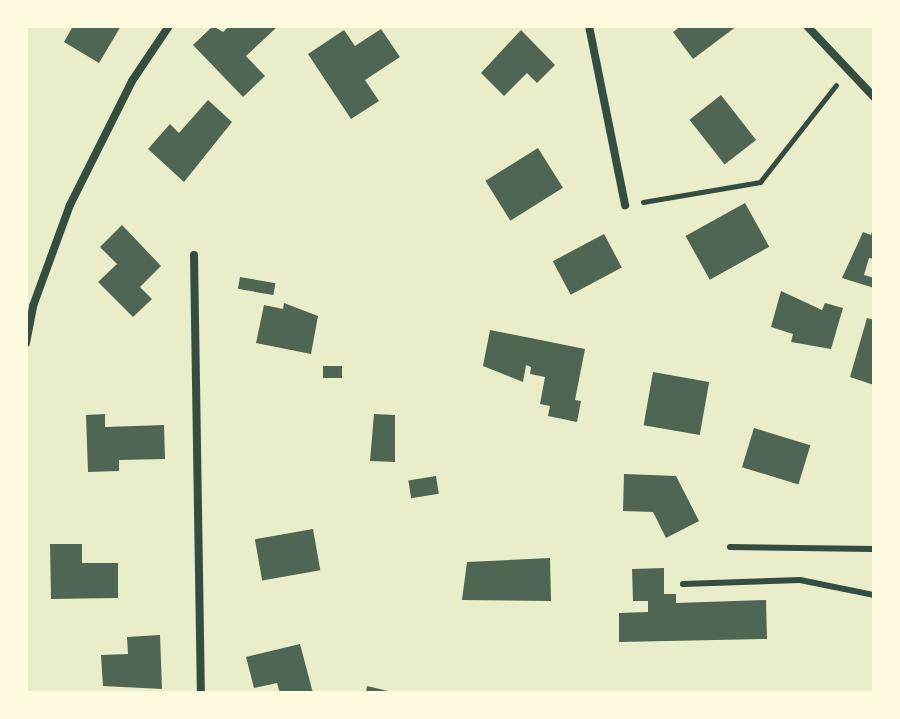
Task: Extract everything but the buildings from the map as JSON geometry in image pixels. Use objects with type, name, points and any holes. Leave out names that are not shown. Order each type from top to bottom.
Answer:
[{"type":"street","points":[[26,343],[33,306],[70,205],[132,81],[169,26]]},
{"type":"street","points":[[589,26],[625,205]]},
{"type":"street","points":[[807,26],[846,71],[874,97]]},
{"type":"street","points":[[194,255],[201,693]]},
{"type":"lane","points":[[730,547],[874,549]]},
{"type":"lane","points":[[683,584],[800,580],[874,595]]},
{"type":"path","points":[[625,205],[760,182],[846,71]]}]
